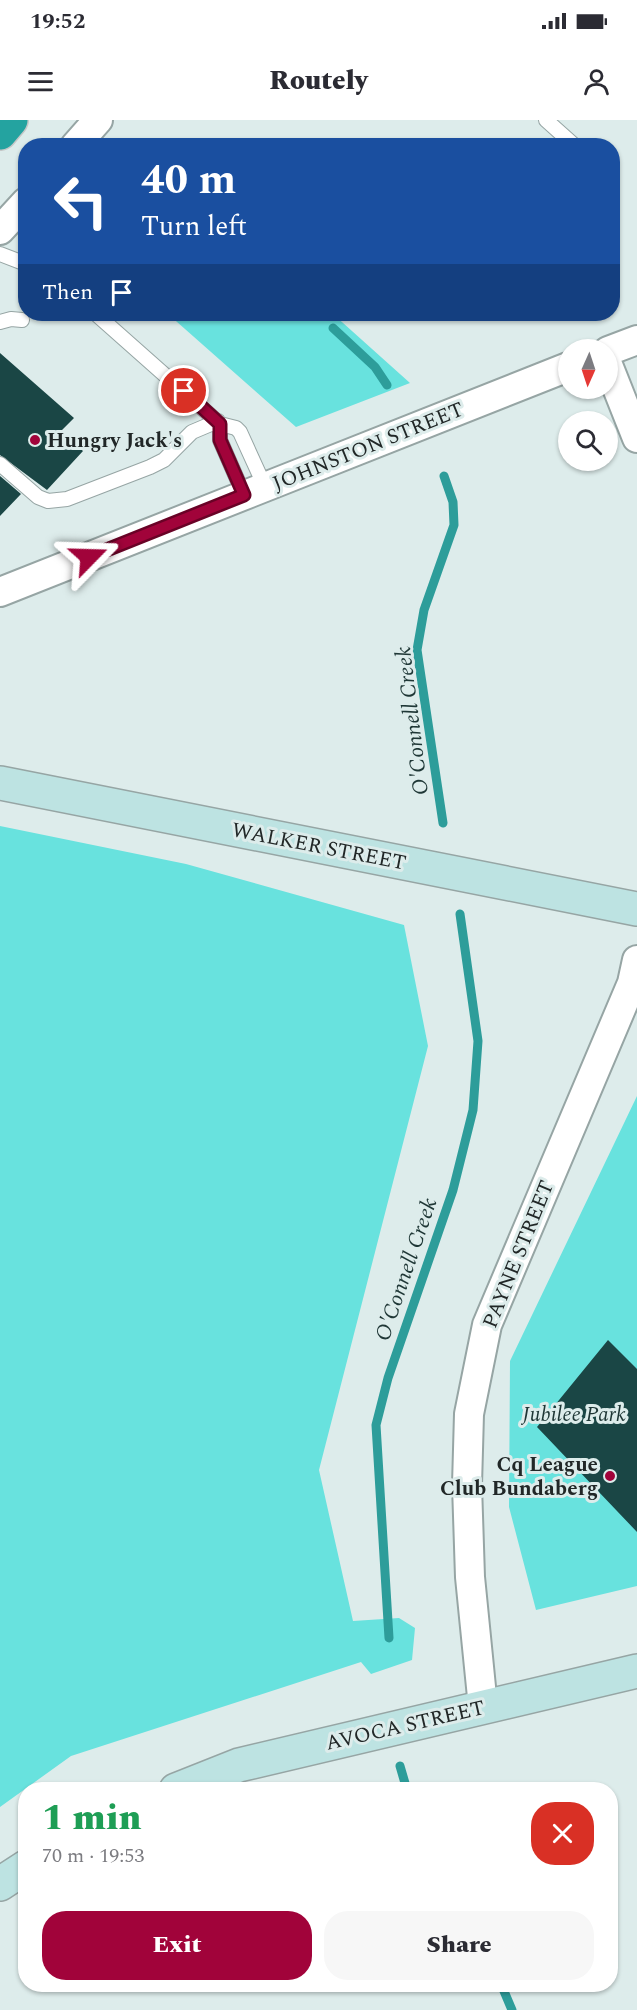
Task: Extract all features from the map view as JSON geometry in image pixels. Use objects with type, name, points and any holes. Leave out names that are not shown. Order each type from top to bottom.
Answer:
[{"type":"highway","points":[[0,133],[11,120]]},
{"type":"street","points":[[82,138],[98,120]]},
{"type":"street","points":[[0,230],[18,211]]},
{"type":"street","points":[[618,347],[637,340]]},
{"type":"street","name":"JOHNSTON STREET","points":[[0,592],[558,371]]},
{"type":"street","points":[[618,390],[637,438]]},
{"type":"street","name":"WALKER STREET","points":[[0,783],[637,909]]},
{"type":"street","name":"PAYNE STREET","points":[[483,1707],[470,1577],[467,1485],[469,1414],[487,1325],[632,983],[637,960]]},
{"type":"street","name":"AVOCA STREET","points":[[196,1782],[239,1765],[637,1671]]},
{"type":"street","points":[[0,1884],[18,1872]]},
{"type":"lane","points":[[546,120],[565,138]]},
{"type":"lane","points":[[0,254],[18,261]]},
{"type":"lane","points":[[0,322],[18,320]]},
{"type":"lane","points":[[104,321],[219,422],[236,428],[240,432],[254,491]]},
{"type":"lane","points":[[0,464],[38,497],[48,501],[67,499],[164,460],[192,432],[219,422]]},
{"type":"lane","points":[[219,422],[220,440],[254,491]]},
{"type":"green space","points":[[176,321],[341,321],[410,383],[296,427]]},
{"type":"green space","points":[[0,826],[186,864],[404,925],[428,1046],[319,1470],[353,1621],[399,1618],[415,1628],[412,1660],[371,1674],[361,1662],[71,1756],[35,1782],[18,1782],[18,1794],[0,1807]]},
{"type":"green space","name":"Jubilee Park","points":[[637,1096],[637,1586],[536,1610],[509,1507],[510,1361]]},
{"type":"building","name":"Hungry Jack's","points":[[0,353],[74,418],[61,431],[83,451],[47,490],[0,455]]},
{"type":"building","points":[[0,476],[21,494],[0,516]]},
{"type":"building","name":"Cq League Club Bundaberg","points":[[608,1340],[637,1369],[637,1532],[537,1427]]},
{"type":"waterway","name":"O'Connell Creek","points":[[333,328],[375,367],[387,385]]},
{"type":"waterway","name":"O'Connell Creek","points":[[443,823],[417,650],[424,610],[454,525],[453,502],[444,476]]},
{"type":"waterway","name":"O'Connell Creek","points":[[389,1638],[376,1425],[388,1378],[453,1190],[473,1110],[478,1041],[460,914]]},
{"type":"waterway","name":"O'Connell Creek","points":[[400,1766],[405,1782]]},
{"type":"waterway","name":"O'Connell Creek","points":[[504,1992],[512,2010]]},
{"type":"place","name":"Hungry Jack's","points":[[35,440]]},
{"type":"place","name":"Cq League Club Bundaberg","points":[[610,1476]]},
{"type":"route","points":[[89,557],[244,495],[220,440],[220,424],[184,391]]}]
